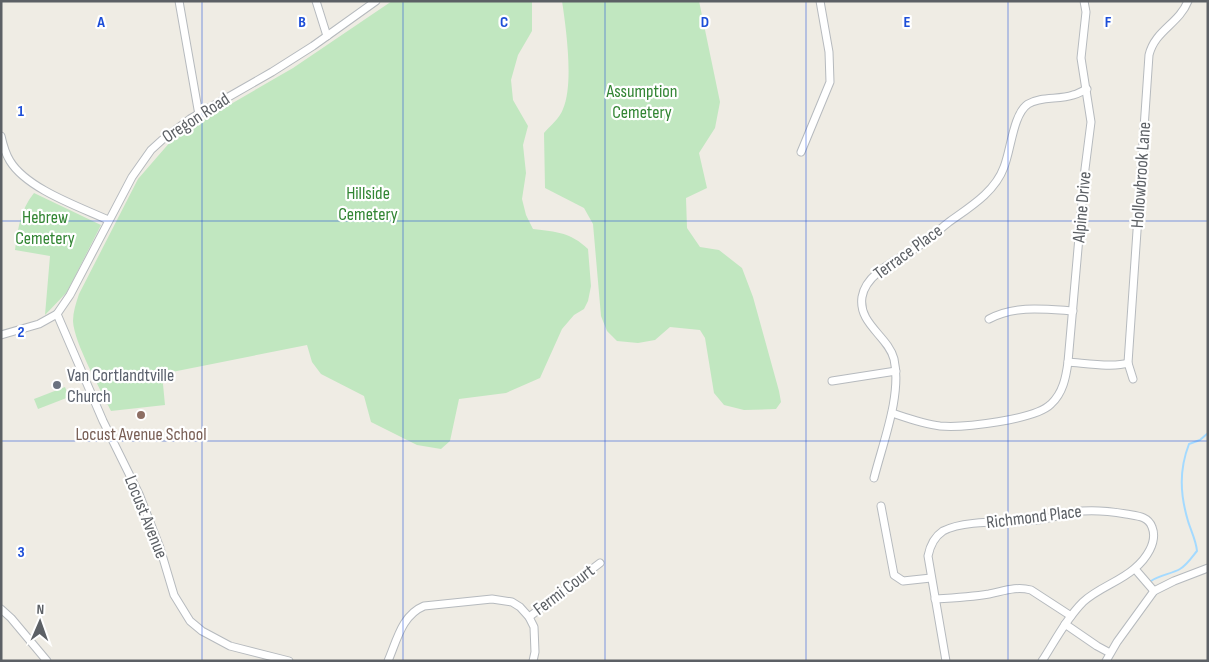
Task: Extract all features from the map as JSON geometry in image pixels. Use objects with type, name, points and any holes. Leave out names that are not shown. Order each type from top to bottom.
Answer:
[{"type":"street","points":[[179,1],[199,114]]},
{"type":"street","points":[[316,1],[327,36]]},
{"type":"street","name":"Oregon Road","points":[[57,314],[70,295],[132,177],[151,150],[190,119],[272,72],[376,1]]},
{"type":"street","points":[[801,152],[830,82],[828,52],[820,1]]},
{"type":"street","name":"Alpine Drive","points":[[892,413],[918,422],[940,426],[1009,420],[1042,411],[1058,395],[1064,383],[1068,362],[1085,169],[1090,134],[1091,113],[1082,58],[1086,12],[1084,1]]},
{"type":"street","name":"Hollowbrook Lane","points":[[1128,363],[1149,55],[1155,39],[1174,21],[1188,1]]},
{"type":"street","name":"Terrace Place","points":[[874,478],[892,413],[896,392],[896,370],[888,346],[872,328],[863,312],[862,297],[869,280],[876,273],[920,245],[977,202],[988,191],[1004,169],[1018,118],[1027,105],[1041,100],[1072,96],[1087,89]]},
{"type":"street","points":[[1,136],[10,162],[28,180],[44,190],[108,220]]},
{"type":"street","points":[[988,319],[998,314],[1016,310],[1073,311]]},
{"type":"street","points":[[1,335],[38,324],[57,314]]},
{"type":"street","name":"Locust Avenue","points":[[57,314],[103,421],[139,494],[160,548],[174,595],[190,620],[202,631],[230,646],[289,661]]},
{"type":"street","points":[[1068,362],[1128,363],[1133,379]]},
{"type":"street","points":[[832,381],[896,370]]},
{"type":"street","points":[[881,506],[894,575],[903,581],[931,578],[946,661]]},
{"type":"street","name":"Richmond Place","points":[[931,578],[928,556],[932,542],[943,532],[955,526],[1039,520],[1076,512],[1100,510],[1144,517],[1152,525],[1154,535],[1152,547],[1135,569]]},
{"type":"street","name":"Fermi Court","points":[[529,617],[600,562]]},
{"type":"street","points":[[1106,661],[1133,619],[1154,592],[1174,581],[1208,568]]},
{"type":"street","points":[[1042,661],[1071,616],[1096,592],[1135,569],[1154,592]]},
{"type":"street","points":[[935,599],[989,594],[1024,588],[1031,590],[1071,616]]},
{"type":"street","points":[[388,661],[404,623],[412,612],[424,606],[492,599],[512,602],[520,607],[529,617],[534,627],[535,635],[533,661]]},
{"type":"street","points":[[1,609],[38,648],[47,661]]},
{"type":"street","points":[[1065,624],[1096,646],[1110,653]]},
{"type":"green space","name":"Hillside Cemetery","points":[[392,1],[532,1],[532,31],[518,55],[511,80],[513,100],[528,126],[523,145],[526,173],[522,199],[526,215],[533,229],[569,236],[588,249],[591,286],[584,309],[574,315],[562,329],[540,378],[506,393],[459,399],[450,441],[441,449],[417,445],[371,422],[364,396],[321,374],[312,362],[307,345],[162,374],[165,405],[111,411],[78,341],[73,321],[79,294],[138,179],[171,141],[186,130],[293,68]]},
{"type":"green space","name":"Assumption Cemetery","points":[[562,1],[699,1],[720,102],[715,128],[699,153],[707,188],[686,198],[687,228],[700,247],[719,250],[742,268],[753,297],[779,391],[781,402],[776,409],[744,410],[724,405],[714,393],[705,338],[700,330],[670,327],[655,340],[638,343],[617,341],[607,331],[601,316],[593,224],[584,208],[545,188],[544,133],[562,112],[568,85],[568,56]]},
{"type":"green space","name":"Hebrew Cemetery","points":[[34,193],[101,225],[67,292],[45,315],[50,256],[15,250],[23,213]]},
{"type":"green space","points":[[65,387],[69,397],[38,409],[34,399]]},
{"type":"waterway","points":[[1151,581],[1180,569],[1197,551],[1183,501],[1182,473],[1189,444],[1200,440],[1208,433]]},
{"type":"place","name":"Van Cortlandtville Church","points":[[57,385]]},
{"type":"place","name":"Locust Avenue School","points":[[141,415]]}]
